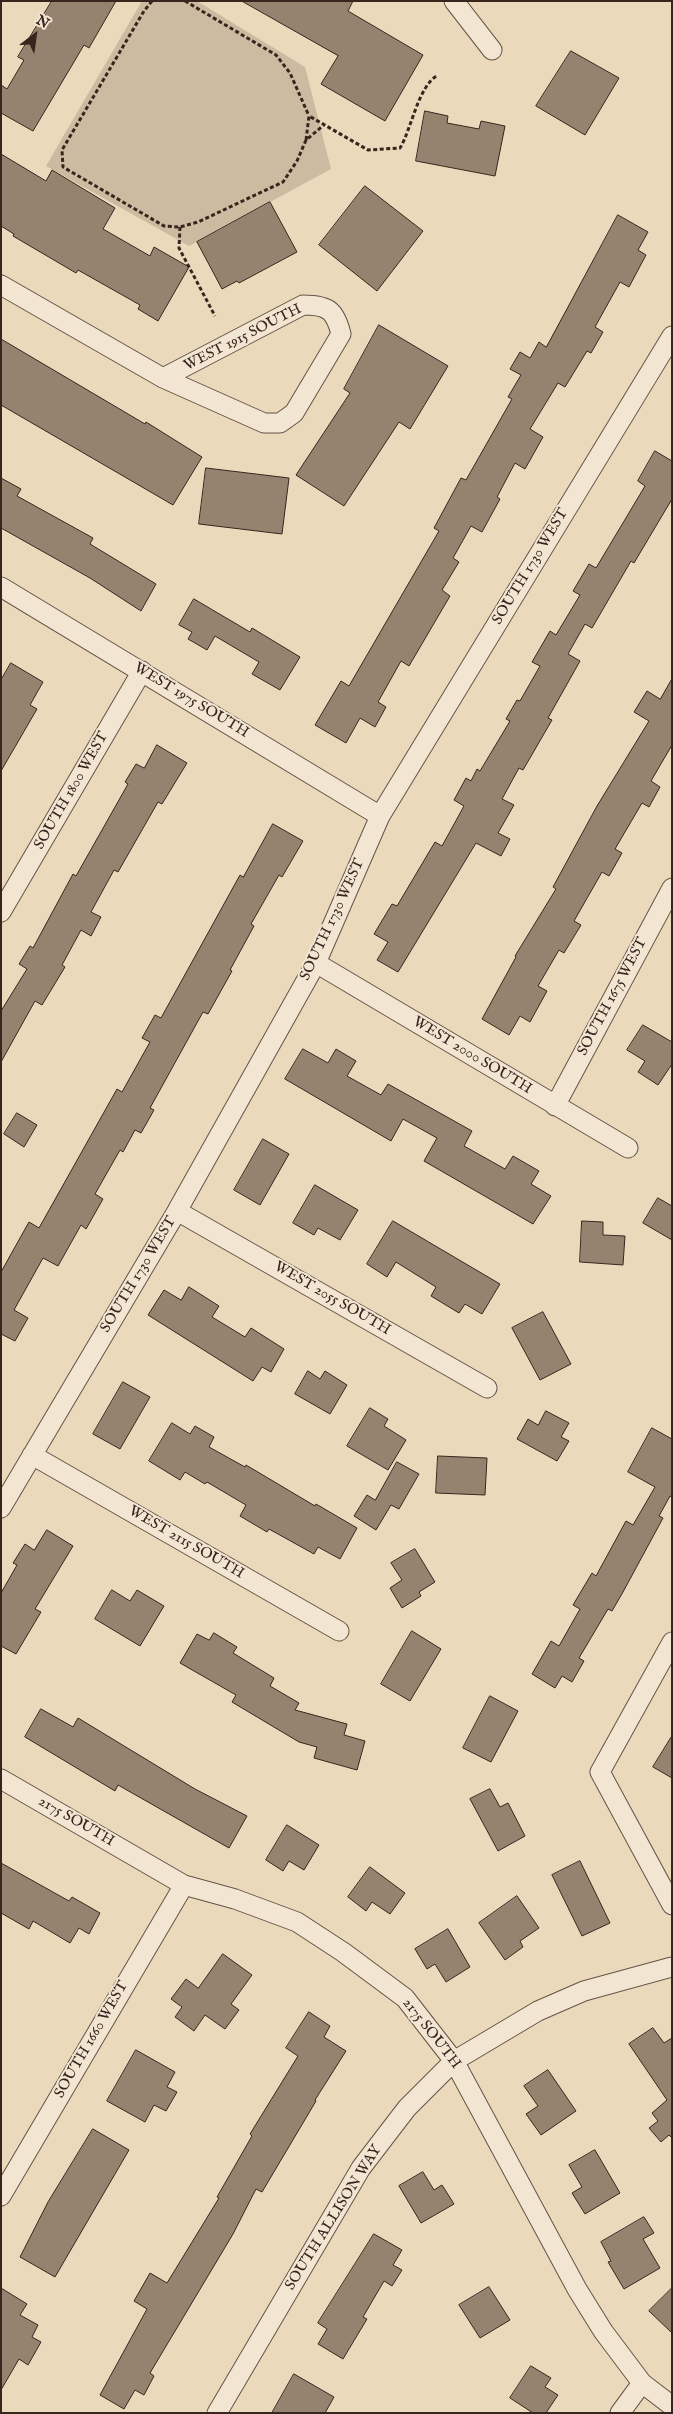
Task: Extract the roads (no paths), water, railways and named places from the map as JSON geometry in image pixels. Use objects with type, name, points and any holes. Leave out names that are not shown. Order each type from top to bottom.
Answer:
[{"type":"street","points":[[454,1],[492,50]]},
{"type":"street","name":"WEST 1915 SOUTH","points":[[1,285],[163,378],[264,424],[280,423],[294,413],[341,334],[337,318],[328,309],[319,305],[303,305],[163,378]]},
{"type":"street","name":"SOUTH 1730 WEST","points":[[1,1508],[177,1211],[316,963],[380,816],[672,336]]},
{"type":"street","name":"WEST 1975 SOUTH","points":[[1,587],[380,816]]},
{"type":"street","name":"SOUTH 1800 WEST","points":[[1,912],[142,671]]},
{"type":"street","name":"SOUTH 1675 WEST","points":[[555,1106],[672,888]]},
{"type":"street","name":"WEST 2000 SOUTH","points":[[316,963],[628,1148]]},
{"type":"street","name":"WEST 2055 SOUTH","points":[[177,1211],[487,1388]]},
{"type":"street","name":"WEST 2115 SOUTH","points":[[32,1455],[339,1631]]},
{"type":"street","points":[[672,1642],[600,1772],[672,1905]]},
{"type":"street","name":"2175 SOUTH","points":[[1,1779],[184,1885],[235,1899],[298,1922],[344,1952],[405,1998],[454,2061],[577,2289],[603,2331],[642,2383],[672,2406]]},
{"type":"street","name":"SOUTH 1660 WEST","points":[[1,2196],[184,1885]]},
{"type":"street","name":"SOUTH ALLISON WAY","points":[[217,2413],[361,2168],[406,2108],[454,2061],[538,2011],[584,1990],[672,1967]]},
{"type":"street","points":[[620,2413],[642,2383]]}]
